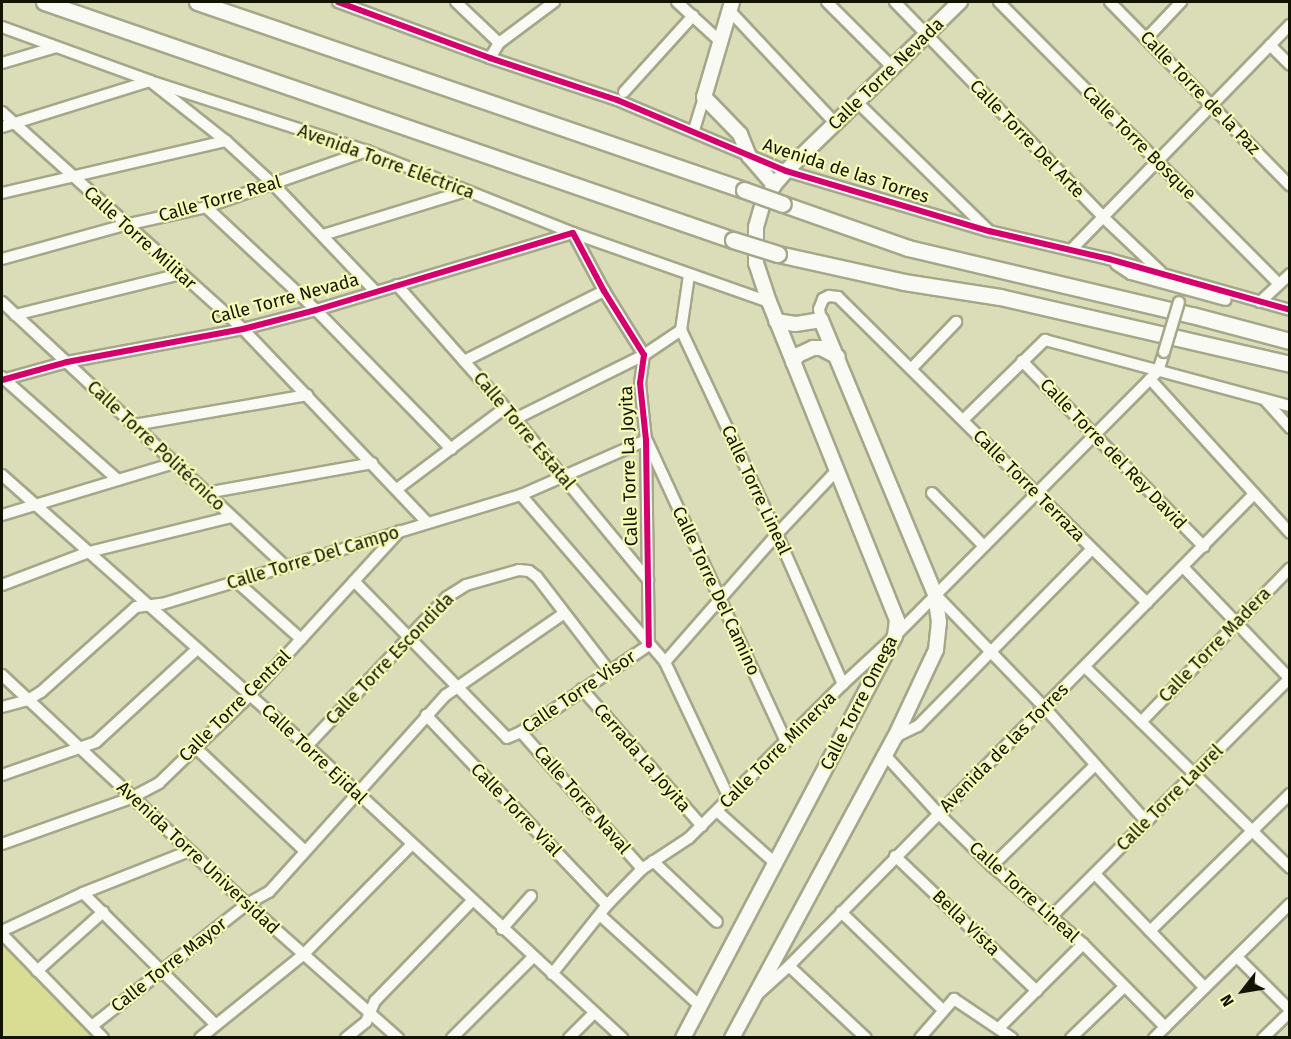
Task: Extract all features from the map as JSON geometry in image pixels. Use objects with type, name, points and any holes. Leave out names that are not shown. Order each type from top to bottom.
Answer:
[{"type":"highway","points":[[44,2],[777,254],[904,282],[1000,297],[1290,364]]},
{"type":"highway","points":[[197,2],[908,248],[1192,315],[1290,342]]},
{"type":"main road","name":"Calle Torre Nevada","points":[[769,302],[756,263],[756,227],[762,206],[774,185],[960,2]]},
{"type":"main road","points":[[730,6],[704,97],[740,134],[749,156],[774,185]]},
{"type":"main road","name":"Calle Torre Omega","points":[[683,1038],[895,636],[897,620],[893,605],[769,302]]},
{"type":"main road","points":[[737,1035],[752,1000],[895,736],[936,650],[939,621],[935,594],[821,320],[795,324],[776,321]]},
{"type":"main road","points":[[793,362],[805,350],[813,348],[838,357]]},
{"type":"street","name":"Avenida de las Torres","points":[[338,2],[490,58],[617,100],[694,130],[786,171],[989,231],[1072,249],[1290,310]]},
{"type":"street","points":[[456,2],[499,43]]},
{"type":"street","points":[[490,58],[499,43],[554,2]]},
{"type":"street","points":[[677,2],[721,42]]},
{"type":"street","points":[[827,2],[892,67]]},
{"type":"street","name":"Calle Torre Del Arte","points":[[895,2],[1103,217],[1162,273]]},
{"type":"street","name":"Calle Torre Bosque","points":[[999,2],[1279,284]]},
{"type":"street","name":"Calle Torre de la Paz","points":[[1110,2],[1290,186]]},
{"type":"street","points":[[1147,38],[1180,2]]},
{"type":"street","points":[[730,6],[835,123]]},
{"type":"street","points":[[624,92],[693,16]]},
{"type":"street","points":[[1072,249],[1290,25]]},
{"type":"street","name":"Avenida Torre Eléctrica","points":[[2,27],[150,81],[367,151],[573,233],[769,302]]},
{"type":"street","points":[[1270,45],[1290,65]]},
{"type":"street","points":[[2,63],[56,47]]},
{"type":"street","points":[[2,127],[150,81],[226,141],[274,185],[375,291]]},
{"type":"street","points":[[694,130],[704,97]]},
{"type":"street","points":[[857,102],[989,231]]},
{"type":"street","name":"Calle Torre Militar","points":[[2,112],[243,329],[427,522]]},
{"type":"street","points":[[2,193],[70,175],[82,175],[226,141]]},
{"type":"street","name":"Calle Torre Real","points":[[2,259],[125,225],[206,207],[367,151]]},
{"type":"street","points":[[322,235],[466,191]]},
{"type":"street","points":[[206,207],[316,310],[451,449]]},
{"type":"street","points":[[573,233],[604,291],[644,356]]},
{"type":"street","name":"Calle Torre Nevada","points":[[2,378],[67,362],[243,329],[316,310],[573,233]]},
{"type":"street","points":[[1108,259],[1131,274],[1236,303],[1257,301],[1290,274]]},
{"type":"street","points":[[15,315],[181,274]]},
{"type":"street","points":[[515,420],[644,356],[681,330],[689,274]]},
{"type":"street","name":"Calle Torre Estatal","points":[[397,285],[505,408],[648,580]]},
{"type":"street","points":[[1154,375],[1164,352],[1183,288]]},
{"type":"street","points":[[464,361],[604,291]]},
{"type":"street","name":"Calle Torre Terraza","points":[[821,320],[819,309],[823,299],[829,296],[838,297],[1148,603]]},
{"type":"street","name":"Calle Torre Politécnico","points":[[2,302],[285,566]]},
{"type":"street","points":[[912,368],[956,322]]},
{"type":"street","name":"Calle Torre Lineal","points":[[681,330],[777,534],[843,684]]},
{"type":"street","points":[[963,420],[1040,343],[1052,341],[1154,375],[1290,406]]},
{"type":"street","name":"Calle Torre La Joyita","points":[[644,356],[640,383],[646,440],[649,645]]},
{"type":"street","name":"Calle Torre del Rey David","points":[[1022,361],[1204,547]]},
{"type":"street","points":[[1154,375],[1254,494],[1290,533]]},
{"type":"street","name":"Calle Torre Minerva","points":[[552,974],[603,910],[642,868],[689,838],[702,826],[843,684],[895,636],[1154,375]]},
{"type":"street","points":[[2,378],[118,480]]},
{"type":"street","points":[[134,425],[307,395]]},
{"type":"street","points":[[1264,399],[1290,428]]},
{"type":"street","points":[[397,489],[505,408]]},
{"type":"street","name":"Calle Torre Del Campo","points":[[2,707],[28,699],[41,692],[136,607],[162,604],[521,495],[646,440]]},
{"type":"street","name":"Calle Torre Del Camino","points":[[646,440],[786,742]]},
{"type":"street","points":[[2,514],[174,463]]},
{"type":"street","points":[[206,493],[372,463]]},
{"type":"street","name":"Calle Torre Visor","points":[[665,662],[777,534],[838,469]]},
{"type":"street","name":"Calle Torre Ejidal","points":[[2,475],[307,746],[411,846],[622,1038]]},
{"type":"street","points":[[932,493],[983,545]]},
{"type":"street","name":"Avenida de las Torres","points":[[752,1000],[789,966],[895,856],[1184,568],[1254,494]]},
{"type":"street","points":[[521,495],[665,662],[729,798]]},
{"type":"street","points":[[2,583],[89,552],[232,517]]},
{"type":"street","name":"Calle Torre Central","points":[[2,844],[131,798],[159,783],[250,695],[400,531]]},
{"type":"street","points":[[895,736],[918,726],[1092,549]]},
{"type":"street","points":[[1184,568],[1289,678]]},
{"type":"street","name":"Calle Torre Madera","points":[[1141,722],[1290,568]]},
{"type":"street","name":"Calle Torre Escondida","points":[[307,746],[447,597],[466,585],[519,570],[529,571],[537,577],[563,614],[609,671]]},
{"type":"street","points":[[354,581],[457,687]]},
{"type":"street","points":[[237,582],[301,639]]},
{"type":"street","points":[[935,594],[1044,707],[1146,821]]},
{"type":"street","name":"Calle Torre Mayor","points":[[92,1026],[247,904],[268,892],[426,715],[457,687],[563,614]]},
{"type":"street","name":"Calle Torre Visor","points":[[457,687],[507,738],[522,732],[649,645]]},
{"type":"street","points":[[2,775],[96,742],[197,649]]},
{"type":"street","points":[[1085,667],[1290,868]]},
{"type":"street","name":"Avenida Torre Universidad","points":[[2,675],[131,798],[398,1038]]},
{"type":"street","name":"Calle Torre Laurel","points":[[1050,918],[1289,678]]},
{"type":"street","name":"Cerrada La Joyita","points":[[582,689],[702,826]]},
{"type":"street","name":"Calle Torre Vial","points":[[426,715],[603,910],[699,1006]]},
{"type":"street","name":"Calle Torre Naval","points":[[522,732],[642,868]]},
{"type":"street","points":[[195,748],[305,851]]},
{"type":"street","name":"Calle Torre Lineal","points":[[885,755],[938,813],[992,866],[1083,944],[1165,1027]]},
{"type":"street","points":[[992,866],[1095,765]]},
{"type":"street","points":[[1150,931],[1290,794]]},
{"type":"street","points":[[717,811],[776,864]]},
{"type":"street","points":[[200,1038],[303,955],[411,846]]},
{"type":"street","points":[[103,1038],[2,933],[83,893],[189,851]]},
{"type":"street","name":"Bella Vista","points":[[895,856],[1037,991]]},
{"type":"street","name":"Calle Torre Naval","points":[[653,861],[717,922]]},
{"type":"street","points":[[1095,874],[1205,988]]},
{"type":"street","points":[[83,893],[216,1025]]},
{"type":"street","points":[[502,929],[531,896]]},
{"type":"street","points":[[346,1038],[366,1022],[375,1001],[472,901]]},
{"type":"street","points":[[1154,1038],[1290,904]]},
{"type":"street","points":[[37,971],[103,912]]},
{"type":"street","points":[[841,912],[943,1010]]},
{"type":"street","points":[[999,1028],[1083,944]]},
{"type":"street","points":[[452,1038],[533,957]]},
{"type":"street","points":[[1238,957],[1290,1011],[1263,1038]]},
{"type":"street","points":[[789,966],[866,1038]]},
{"type":"street","points":[[1071,1038],[1124,987]]},
{"type":"street","points":[[920,1038],[954,999],[1012,1038]]},
{"type":"street","points":[[569,1038],[594,1012]]},
{"type":"green space","points":[[2,939],[96,1037],[9,1038],[2,1034]]},
{"type":"cycle path","points":[[338,2],[490,58],[617,100],[786,171],[989,231],[1109,259],[1290,310]]},
{"type":"cycle path","points":[[2,380],[67,362],[243,329],[316,310],[573,233],[604,291],[644,355],[640,383],[646,440],[649,645]]}]
